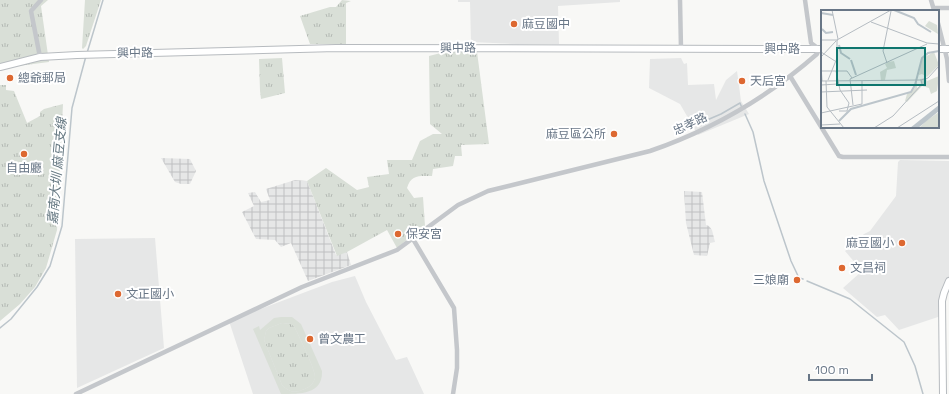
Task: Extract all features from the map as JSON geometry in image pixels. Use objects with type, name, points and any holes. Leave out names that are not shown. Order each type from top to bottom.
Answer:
[{"type":"main road","name":"興中路","points":[[0,67],[40,57],[95,54],[363,48],[821,49]]},
{"type":"main road","points":[[943,394],[942,301],[949,281]]},
{"type":"street","points":[[40,57],[31,12],[41,0]]},
{"type":"street","points":[[680,0],[681,49]]},
{"type":"street","points":[[805,0],[811,43],[821,49]]},
{"type":"street","points":[[931,0],[934,10],[949,8]]},
{"type":"street","points":[[939,26],[947,49],[949,81]]},
{"type":"street","name":"忠孝路","points":[[76,394],[250,310],[302,287],[390,253],[413,239],[458,205],[488,190],[650,151],[695,134],[743,108],[790,76],[821,49]]},
{"type":"street","points":[[790,76],[821,127]]},
{"type":"street","points":[[822,128],[839,156],[949,157]]},
{"type":"street","points":[[413,239],[454,308],[457,368],[453,394]]},
{"type":"shaded area","name":"麻豆國中","points":[[458,0],[620,0],[620,2],[558,6],[559,44],[516,44],[471,42],[470,2],[458,2]]},
{"type":"shaded area","points":[[681,58],[684,64],[687,63],[688,85],[714,84],[716,100],[726,80],[737,71],[741,101],[749,114],[698,135],[680,104],[649,88],[650,59]]},
{"type":"shaded area","points":[[161,158],[190,159],[196,171],[190,184],[175,182]]},
{"type":"shaded area","name":"麻豆國小","points":[[900,160],[949,161],[949,279],[941,316],[899,330],[885,315],[877,317],[843,288],[862,271],[845,251],[864,234],[870,231],[896,196],[898,162]]},
{"type":"shaded area","points":[[295,180],[307,181],[336,255],[347,252],[351,265],[308,281],[291,243],[281,247],[275,240],[256,239],[242,212],[254,206],[248,193],[255,192],[261,202],[270,200],[266,189]]},
{"type":"shaded area","points":[[684,191],[702,192],[706,225],[712,230],[715,242],[710,243],[707,256],[694,255],[686,223]]},
{"type":"shaded area","name":"文正國小","points":[[155,238],[164,348],[77,388],[75,239]]},
{"type":"shaded area","name":"曾文農工","points":[[355,276],[366,302],[396,360],[407,357],[424,394],[253,394],[229,321],[332,282]]},
{"type":"green space","points":[[0,0],[48,0],[41,6],[49,62],[10,67],[0,70]]},
{"type":"green space","points":[[85,0],[101,0],[86,46],[83,49],[82,48]]},
{"type":"green space","points":[[342,0],[351,1],[346,3],[346,44],[310,44],[300,16],[330,7],[336,7]]},
{"type":"green space","points":[[476,44],[489,144],[461,145],[462,156],[455,156],[453,166],[433,169],[432,176],[416,177],[411,180],[407,188],[414,198],[423,197],[425,226],[397,248],[387,230],[337,256],[307,181],[326,168],[357,190],[369,187],[367,177],[389,174],[387,160],[412,160],[420,141],[433,134],[442,134],[430,124],[429,56]]},
{"type":"green space","points":[[282,58],[285,93],[261,99],[259,59]]},
{"type":"green space","points":[[0,85],[6,85],[6,90],[14,91],[27,123],[40,116],[40,112],[44,109],[63,104],[57,230],[46,268],[35,287],[20,304],[0,321]]},
{"type":"green space","points":[[29,147],[51,147],[51,171],[28,171]]},
{"type":"green space","points":[[292,317],[301,324],[322,371],[319,384],[315,388],[303,393],[281,394],[253,329],[259,326],[260,330],[274,318]],"holes":[[[282,323],[292,324],[315,374],[313,383],[309,387],[296,392],[290,391],[282,385],[264,340],[266,331],[269,328]]]},
{"type":"green space","points":[[282,323],[292,324],[295,328],[315,374],[314,381],[311,385],[299,391],[290,391],[282,385],[264,340],[266,331],[269,328]]},
{"type":"waterway","name":"嘉南大圳 麻豆支線","points":[[87,53],[103,0]]},
{"type":"waterway","name":"嘉南大圳 麻豆支線","points":[[0,328],[11,319],[37,287],[50,266],[62,226],[72,108],[86,56]]},
{"type":"waterway","points":[[700,123],[721,114],[740,103],[742,108]]},
{"type":"waterway","points":[[745,114],[753,132],[764,181],[791,261],[799,278],[803,279]]},
{"type":"waterway","points":[[807,281],[850,299],[904,342],[915,366],[923,394]]},
{"type":"place","name":"麻豆國中","points":[[514,24]]},
{"type":"place","name":"總爺郵局","points":[[10,78]]},
{"type":"place","name":"天后宮","points":[[742,81]]},
{"type":"place","name":"麻豆區公所","points":[[614,134]]},
{"type":"place","name":"自由廳","points":[[24,154]]},
{"type":"place","name":"保安宮","points":[[398,234]]},
{"type":"place","name":"麻豆國小","points":[[902,243]]},
{"type":"place","name":"文昌祠","points":[[842,268]]},
{"type":"place","name":"三娘廟","points":[[797,280]]},
{"type":"place","name":"文正國小","points":[[118,294]]},
{"type":"place","name":"曾文農工","points":[[310,339]]}]
